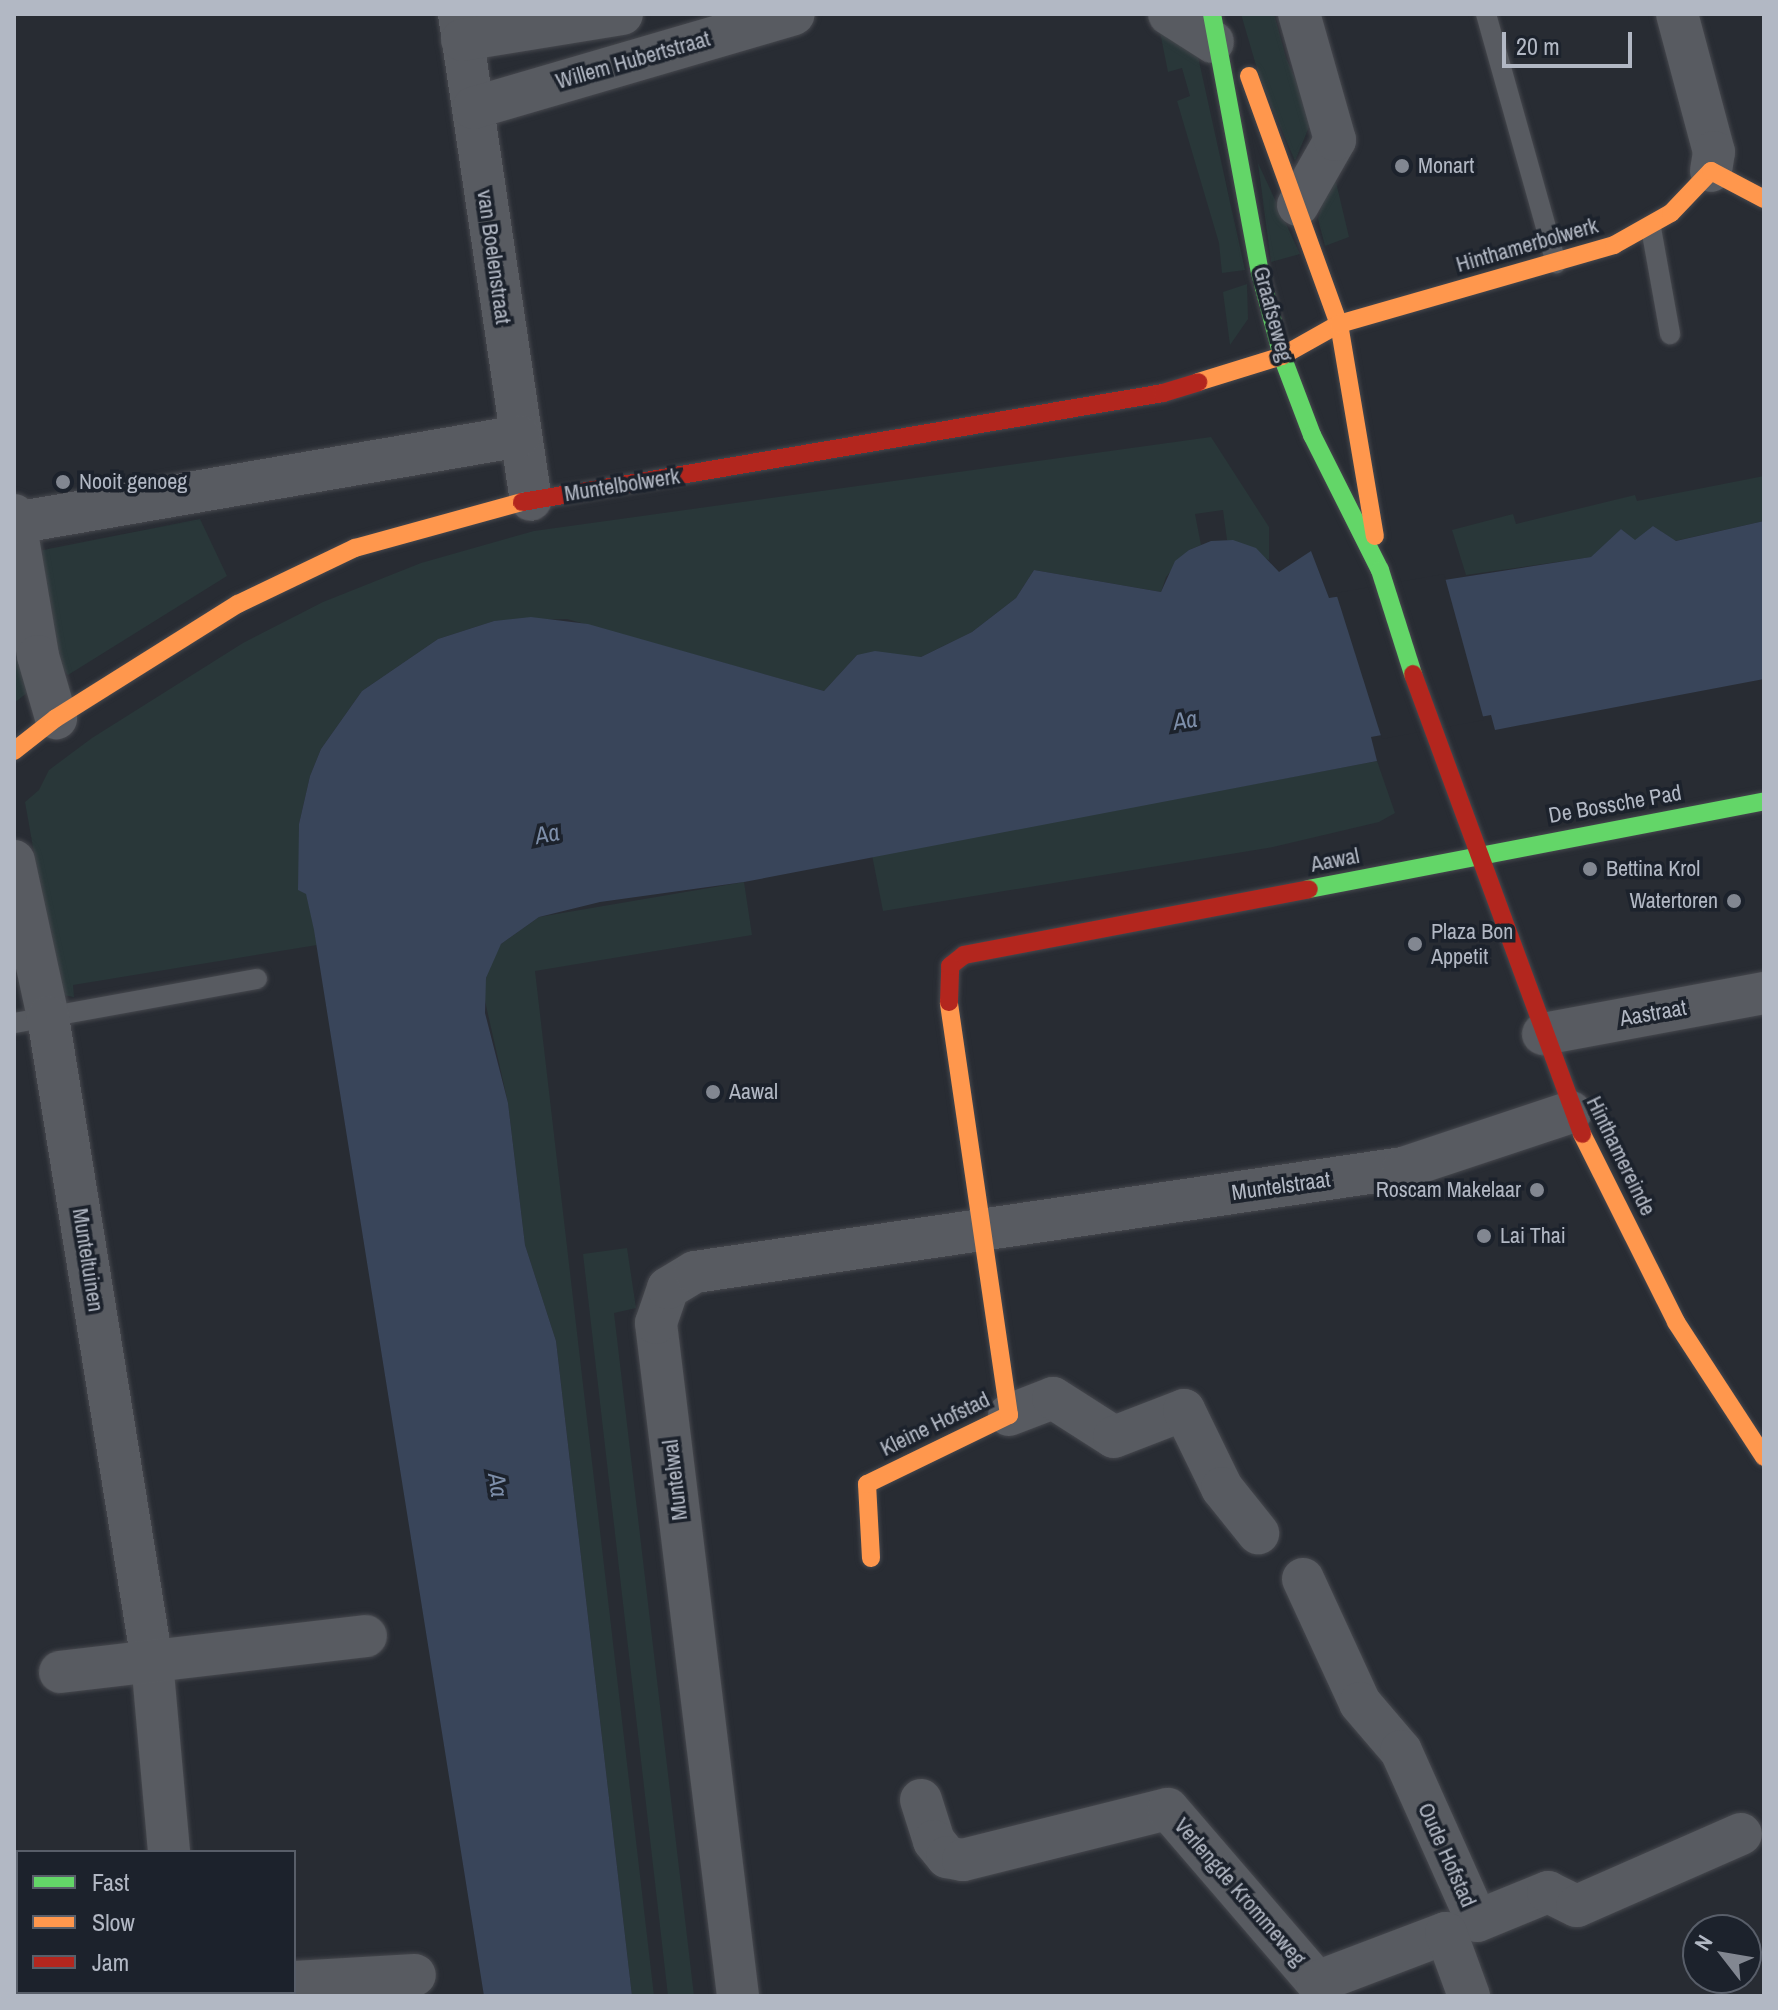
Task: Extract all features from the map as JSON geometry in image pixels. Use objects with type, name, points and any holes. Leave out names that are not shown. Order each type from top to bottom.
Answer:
[{"type":"street","points":[[460,27],[622,14]]},
{"type":"street","points":[[631,14],[645,54]]},
{"type":"street","name":"Willem Hubertstraat","points":[[473,108],[645,54],[794,14]]},
{"type":"street","points":[[1169,14],[1227,36]]},
{"type":"street","points":[[1298,205],[1335,140],[1299,14]]},
{"type":"street","points":[[1677,14],[1714,152],[1711,171],[1764,199]]},
{"type":"street","name":"van Boelenstraat","points":[[460,27],[531,500]]},
{"type":"street","name":"Graafseweg","points":[[1227,36],[1298,205],[1339,324],[1380,570],[1476,857]]},
{"type":"street","name":"Graafseweg","points":[[1227,36],[1235,122],[1260,273],[1282,356],[1312,435],[1380,570]]},
{"type":"street","name":"Hinthamerbolwerk","points":[[1282,356],[1339,324],[1556,263],[1651,228],[1686,202],[1711,171]]},
{"type":"street","name":"Muntelbolwerk","points":[[14,751],[56,718],[238,604],[296,574],[409,530],[531,500],[1112,404],[1282,356]]},
{"type":"street","points":[[15,523],[520,436]]},
{"type":"street","points":[[14,515],[38,656],[56,718]]},
{"type":"street","name":"De Bossche Pad","points":[[1476,857],[1764,801]]},
{"type":"street","name":"Hinthamereinde","points":[[1476,857],[1571,1112],[1676,1322],[1764,1457]]},
{"type":"street","name":"Aawal","points":[[984,1230],[946,979],[950,966],[964,955],[1476,857]]},
{"type":"street","name":"Munteltuinen","points":[[14,861],[31,1020],[152,1661],[169,1850]]},
{"type":"street","name":"Aastraat","points":[[1543,1034],[1764,993]]},
{"type":"street","name":"Muntelstraat","points":[[984,1230],[1403,1168],[1571,1112]]},
{"type":"street","name":"Kleine Hofstad","points":[[871,1558],[867,1484],[1009,1415],[984,1230]]},
{"type":"street","name":"Muntelwal","points":[[738,1996],[656,1323],[660,1303],[668,1288],[695,1272],[984,1230]]},
{"type":"street","points":[[1009,1415],[1053,1398],[1114,1437],[1184,1410],[1222,1488],[1258,1533]]},
{"type":"street","name":"Oude Hofstad","points":[[1303,1579],[1360,1703],[1401,1751],[1462,1927],[1548,1892],[1577,1906],[1741,1834]]},
{"type":"street","points":[[60,1672],[366,1636]]},
{"type":"street","name":"Verlengde Krommeweg","points":[[921,1800],[934,1841],[947,1857],[963,1860],[1168,1809],[1317,1982],[1462,1927]]},
{"type":"street","points":[[1462,1927],[1469,1996]]},
{"type":"street","points":[[296,1982],[415,1975]]},
{"type":"lane","points":[[1486,14],[1556,263]]},
{"type":"lane","points":[[1651,228],[1670,334]]},
{"type":"lane","points":[[31,1020],[257,979]]},
{"type":"shaded area","points":[[1241,14],[1274,14],[1286,58],[1313,117],[1295,161],[1260,79]]},
{"type":"shaded area","points":[[1160,32],[1197,52],[1245,270],[1222,273],[1219,243],[1177,101],[1190,96],[1182,68],[1168,72]]},
{"type":"shaded area","points":[[1258,163],[1300,254],[1271,262]]},
{"type":"shaded area","points":[[1335,178],[1349,237],[1325,246],[1318,219],[1330,179]]},
{"type":"shaded area","points":[[1247,284],[1248,319],[1230,345],[1223,292]]},
{"type":"shaded area","points":[[1211,437],[1269,527],[1269,560],[1227,540],[1223,510],[1195,514],[1201,545],[1189,550],[1166,577],[1161,592],[1034,570],[1016,598],[972,632],[921,657],[857,655],[824,691],[567,619],[494,621],[438,639],[362,691],[321,749],[310,776],[299,824],[317,945],[73,985],[74,997],[62,995],[58,988],[25,802],[39,790],[49,770],[92,738],[243,643],[323,602],[421,563],[534,531]]},
{"type":"shaded area","points":[[1764,476],[1764,521],[1675,541],[1653,526],[1635,541],[1621,529],[1592,557],[1466,575],[1452,530],[1513,514],[1516,524],[1635,495],[1637,501]]},
{"type":"shaded area","points":[[200,519],[227,576],[68,675],[56,661],[33,552]]},
{"type":"shaded area","points":[[14,534],[35,687],[14,703]]},
{"type":"shaded area","points":[[1377,761],[1395,813],[1379,822],[1273,847],[883,911],[872,855]]},
{"type":"shaded area","points":[[744,882],[752,935],[535,971],[654,1996],[632,1996],[556,1341],[525,1245],[508,1103],[483,992],[490,960],[501,944],[539,917]]},
{"type":"shaded area","points":[[627,1248],[636,1308],[614,1313],[694,1996],[668,1996],[583,1254]]},
{"type":"shaded area","points":[[14,1874],[16,1994],[100,1996],[14,1996]]},
{"type":"water","name":"Aa","points":[[1764,521],[1764,679],[1495,730],[1491,715],[1371,737],[1377,761],[744,882],[600,902],[539,917],[501,944],[486,978],[485,1013],[508,1103],[525,1245],[556,1341],[632,1996],[484,1996],[314,930],[306,894],[298,890],[299,824],[310,776],[321,749],[362,691],[438,639],[494,621],[531,617],[588,624],[824,691],[857,655],[875,651],[921,657],[972,632],[1016,598],[1034,570],[1161,592],[1175,561],[1189,550],[1211,541],[1233,540],[1256,548],[1279,572],[1311,551],[1329,598],[1591,557],[1621,529],[1635,540],[1653,526],[1676,541]]},
{"type":"pier","points":[[1444,574],[1484,720],[1382,739],[1336,593]]},
{"type":"traffic: fast","points":[[1212,14],[1260,273],[1282,356],[1312,435],[1380,570],[1413,674]]},
{"type":"traffic: fast","points":[[1309,889],[1764,801]]},
{"type":"traffic: slow","points":[[1249,76],[1339,324],[1375,536]]},
{"type":"traffic: slow","points":[[1198,382],[1282,356],[1339,324],[1614,245],[1671,213],[1711,171],[1764,199]]},
{"type":"traffic: slow","points":[[14,751],[56,718],[238,604],[355,548],[522,502]]},
{"type":"traffic: slow","points":[[871,1558],[867,1484],[1009,1415],[949,1002]]},
{"type":"traffic: slow","points":[[1582,1134],[1676,1322],[1764,1457]]},
{"type":"traffic: jam","points":[[522,502],[1163,393],[1198,382]]},
{"type":"traffic: jam","points":[[1413,674],[1582,1134]]},
{"type":"traffic: jam","points":[[949,1002],[950,966],[964,955],[1309,889]]},
{"type":"place","name":"Monart","points":[[1402,166]]},
{"type":"place","name":"Nooit genoeg","points":[[63,482]]},
{"type":"place","name":"Bettina Krol","points":[[1590,869]]},
{"type":"place","name":"Watertoren","points":[[1734,901]]},
{"type":"place","name":"Plaza Bon Appetit","points":[[1415,944]]},
{"type":"place","name":"Aawal","points":[[713,1092]]},
{"type":"place","name":"Roscam Makelaar","points":[[1537,1190]]},
{"type":"place","name":"Lai Thai","points":[[1484,1236]]}]
